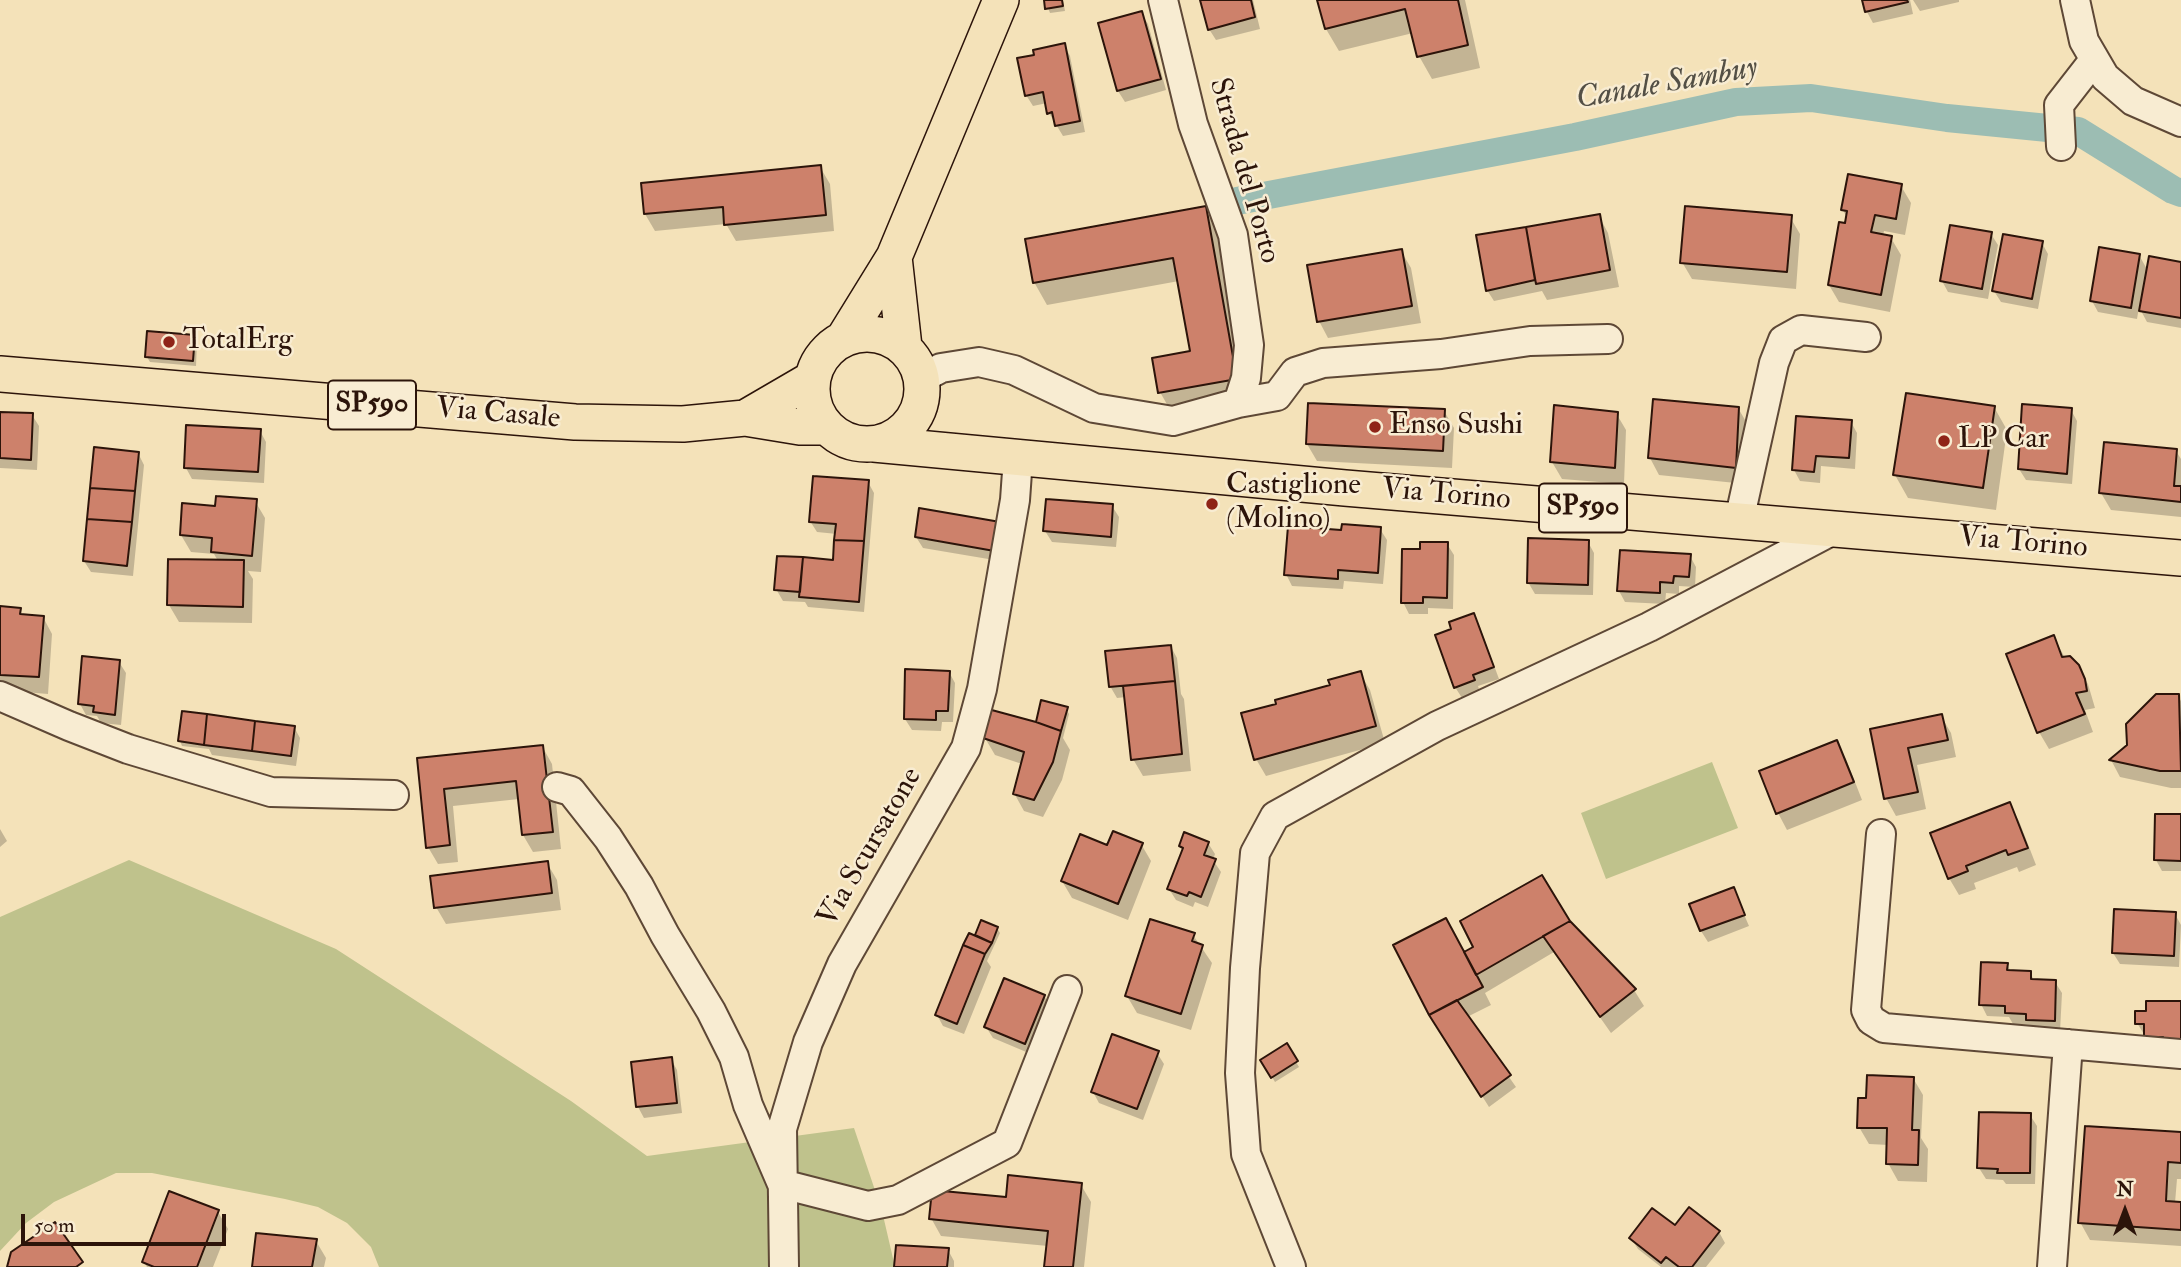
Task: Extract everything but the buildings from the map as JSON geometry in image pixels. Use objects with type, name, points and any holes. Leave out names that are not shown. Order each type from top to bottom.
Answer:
[{"type":"main road","points":[[844,338],[894,257],[1001,0]]},
{"type":"main road","points":[[894,257],[904,347]]},
{"type":"main road","points":[[826,427],[816,413],[811,397],[812,379],[823,355],[844,338],[860,334],[876,334],[891,339],[904,347],[915,361],[922,378],[922,396],[917,414],[906,428],[891,439],[874,444]]},
{"type":"main road","name":"Via Casale","points":[[0,374],[575,422],[683,424],[745,418]]},
{"type":"main road","name":"SP590","points":[[745,418],[812,379]]},
{"type":"main road","name":"SP590","points":[[917,414],[960,441],[1002,456]]},
{"type":"main road","name":"SP590","points":[[745,418],[800,427],[826,427],[840,438],[856,443],[1002,456]]},
{"type":"main road","name":"Via Torino","points":[[1002,456],[2181,558]]},
{"type":"street","name":"Strada del Porto","points":[[1163,0],[1193,124],[1233,235],[1249,345],[1246,378],[1238,403]]},
{"type":"street","points":[[2075,0],[2084,41],[2105,77],[2133,102],[2181,122]]},
{"type":"street","points":[[2061,146],[2059,105],[2094,60]]},
{"type":"street","points":[[1739,521],[1774,363],[1783,340],[1801,330],[1866,337]]},
{"type":"street","points":[[922,378],[941,368],[979,362],[1014,370],[1094,408],[1173,421],[1238,403],[1277,396],[1295,372],[1323,363],[1441,354],[1530,341],[1608,339]]},
{"type":"street","name":"Via Scursatone","points":[[784,1267],[782,1129],[808,1042],[842,964],[966,748],[982,689],[1015,500],[1002,456]]},
{"type":"street","points":[[1292,1267],[1246,1154],[1240,1073],[1245,968],[1255,853],[1275,816],[1437,726],[1649,626],[1837,528]]},
{"type":"street","points":[[0,696],[128,749],[271,792],[394,794]]},
{"type":"street","points":[[556,787],[571,791],[608,838],[711,1011],[734,1057],[748,1105],[782,1184],[868,1206],[898,1200],[1007,1143],[1067,990]]},
{"type":"street","points":[[1881,834],[1866,1010],[1871,1020],[1884,1028],[2181,1054]]},
{"type":"street","points":[[2052,1267],[2068,1044]]},
{"type":"green space","points":[[1712,762],[1738,828],[1606,879],[1581,813]]},
{"type":"green space","points":[[129,860],[336,949],[571,1101],[647,1156],[854,1128],[882,1211],[895,1267],[379,1267],[371,1247],[347,1223],[318,1207],[152,1173],[116,1173],[54,1202],[26,1223],[0,1251],[0,917]]},
{"type":"waterway","name":"Canale Sambuy","points":[[1237,201],[1575,137],[1736,102],[1811,98],[1947,118],[2078,131],[2181,193]]},
{"type":"place","name":"TotalErg","points":[[169,342]]},
{"type":"place","name":"Enso Sushi","points":[[1375,427]]},
{"type":"place","name":"LP Car","points":[[1944,441]]},
{"type":"place","name":"Castiglione (Molino)","points":[[1212,504]]}]
